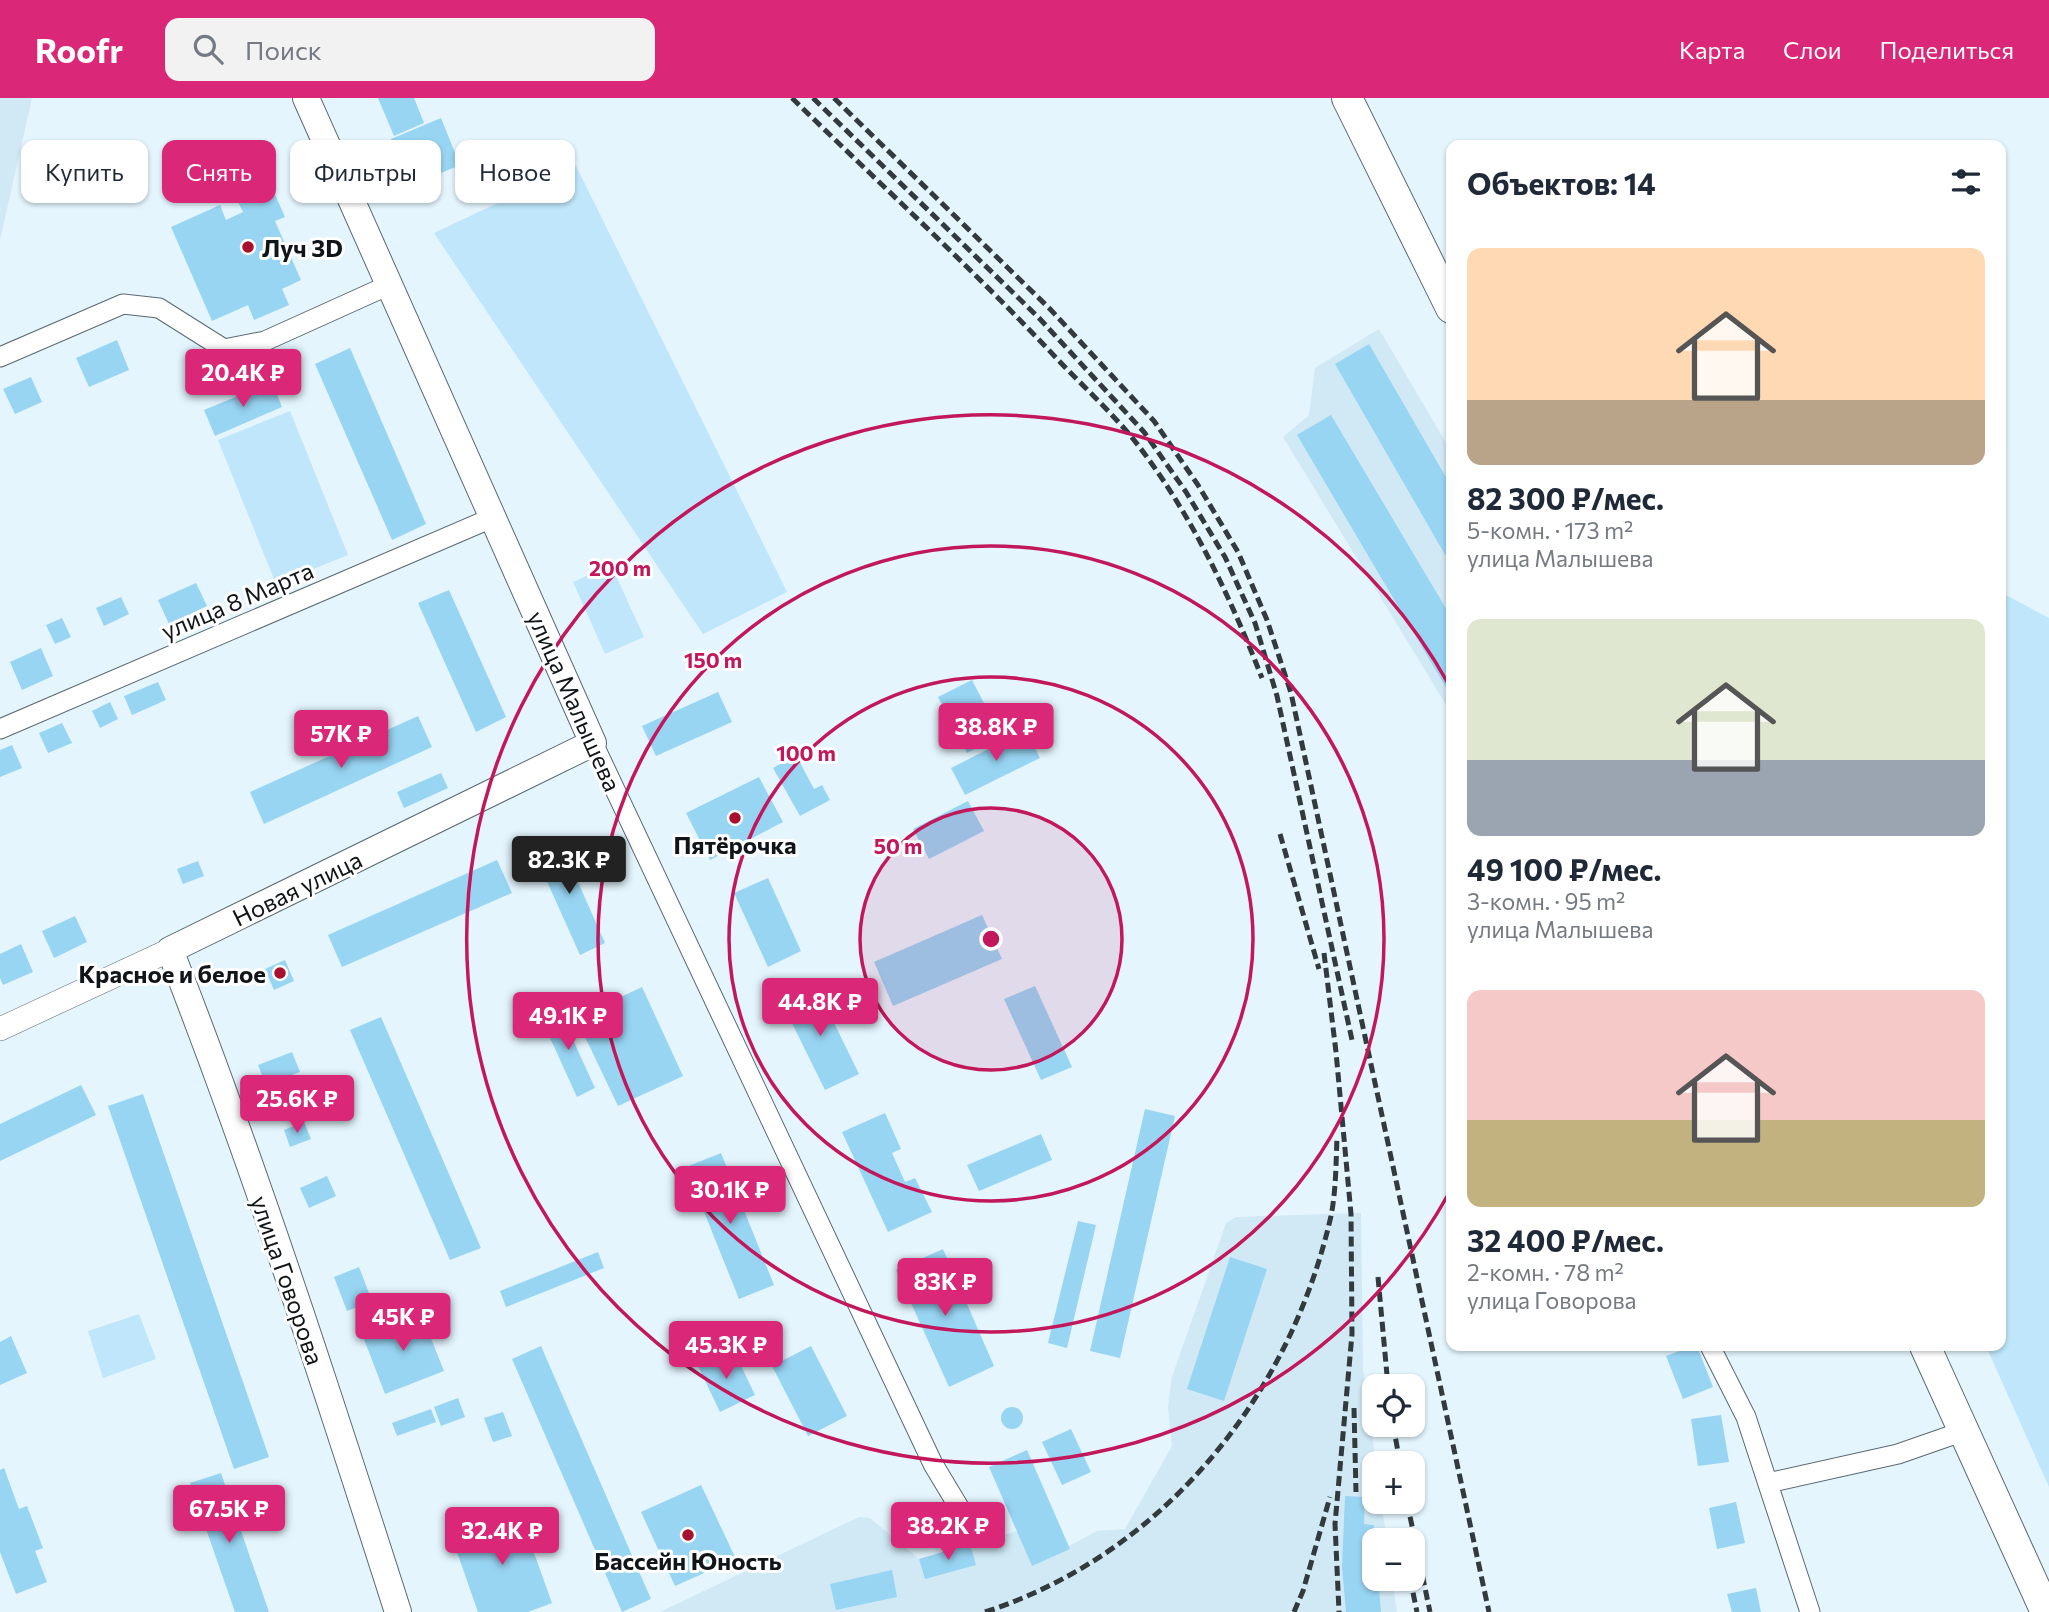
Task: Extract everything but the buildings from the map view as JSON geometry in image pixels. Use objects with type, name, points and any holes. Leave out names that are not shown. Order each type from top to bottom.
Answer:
[{"type":"main road","name":"улица Малышева","points":[[306,98],[593,743]]},
{"type":"main road","points":[[1347,98],[1446,299]]},
{"type":"main road","name":"Новая улица","points":[[170,950],[593,743]]},
{"type":"main road","name":"улица Говорова","points":[[170,950],[283,1260],[398,1612]]},
{"type":"main road","points":[[1927,1351],[2046,1612]]},
{"type":"street","points":[[0,356],[123,304],[159,307],[224,349],[265,341],[388,285]]},
{"type":"street","name":"улица 8 Марта","points":[[0,729],[494,517]]},
{"type":"street","name":"улица Малышева","points":[[593,743],[933,1464],[969,1524]]},
{"type":"street","name":"Новая улица","points":[[0,1029],[170,950]]},
{"type":"street","points":[[1713,1351],[1746,1417],[1810,1612]]},
{"type":"street","points":[[1768,1483],[1898,1454],[1964,1431]]},
{"type":"shaded area","points":[[0,98],[32,98],[21,140],[0,240]]},
{"type":"shaded area","points":[[575,166],[787,592],[703,634],[434,233],[498,203],[575,203]]},
{"type":"shaded area","points":[[1379,329],[1446,443],[1446,705],[1283,437],[1309,415],[1315,368]]},
{"type":"shaded area","points":[[290,411],[348,555],[276,584],[218,440]]},
{"type":"shaded area","points":[[611,565],[644,637],[605,654],[573,582]]},
{"type":"shaded area","points":[[2006,595],[2049,618],[2049,1487],[1988,1351],[2006,1351]]},
{"type":"shaded area","points":[[1361,1213],[1362,1437],[1372,1437],[1374,1451],[1362,1451],[1362,1514],[1383,1514],[1385,1528],[1362,1528],[1362,1591],[1394,1591],[1397,1612],[660,1612],[859,1517],[870,1518],[919,1559],[1017,1531],[1032,1566],[1097,1531],[1125,1529],[1172,1446],[1168,1406],[1172,1377],[1226,1223],[1236,1217]]},
{"type":"shaded area","points":[[139,1314],[156,1359],[103,1378],[88,1331]]},
{"type":"railway","points":[[792,98],[995,295],[1134,440],[1173,495],[1207,554],[1262,678]]},
{"type":"railway","points":[[813,98],[1039,318],[1144,432],[1186,492],[1225,557],[1255,623],[1277,696],[1352,1040]]},
{"type":"railway","points":[[834,98],[1050,309],[1154,421],[1198,485],[1238,552],[1267,620],[1291,693],[1489,1612]]},
{"type":"railway","points":[[1280,834],[1319,969]]},
{"type":"railway","points":[[1324,953],[1351,1214],[1352,1334],[1335,1524],[1339,1612]]},
{"type":"railway","points":[[985,1612],[1049,1586],[1108,1551],[1162,1509],[1209,1460],[1250,1406],[1285,1346],[1312,1283],[1331,1216],[1337,1137]]},
{"type":"railway","points":[[1378,1277],[1387,1374]]},
{"type":"railway","points":[[1354,1408],[1356,1492]]},
{"type":"railway","points":[[1395,1437],[1398,1451]]},
{"type":"railway","points":[[1294,1612],[1303,1591],[1330,1497]]},
{"type":"railway","points":[[1410,1514],[1430,1612]]},
{"type":"railway","points":[[1413,1591],[1417,1612]]},
{"type":"place","name":"Луч 3D","points":[[248,247]]},
{"type":"place","name":"Пятёрочка","points":[[735,818]]},
{"type":"place","name":"Красное и белое","points":[[280,973]]},
{"type":"place","name":"Бассейн Юность","points":[[688,1535]]}]
